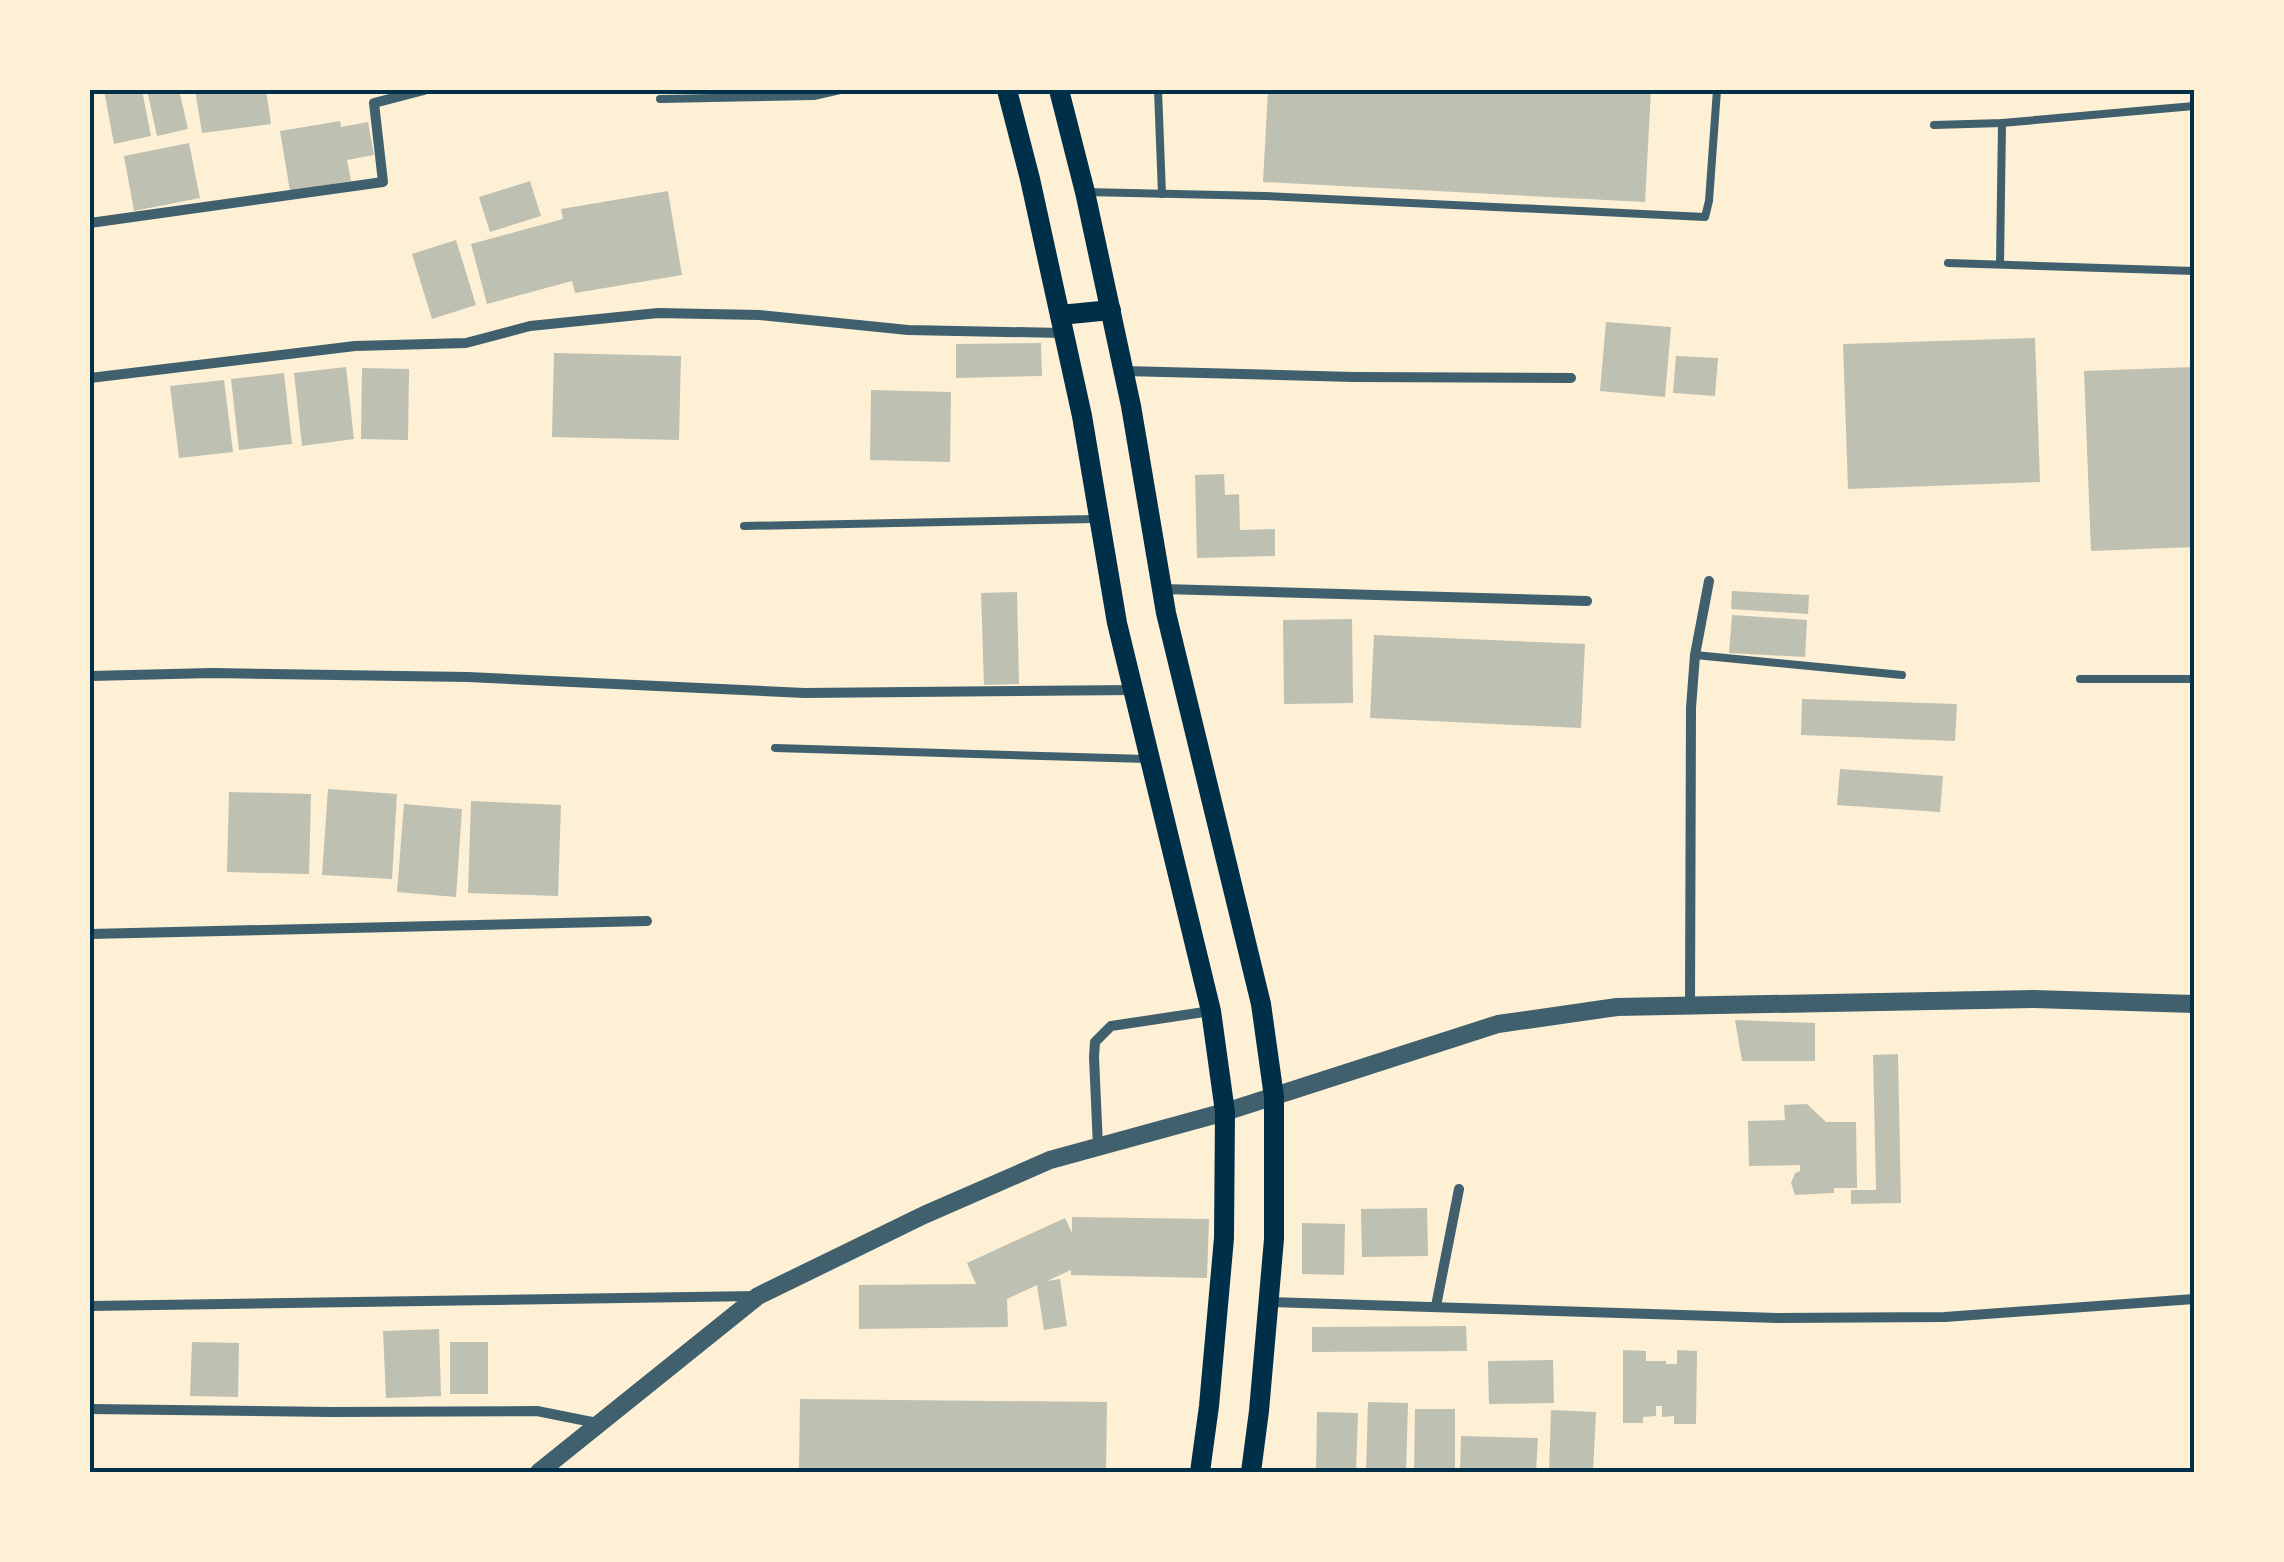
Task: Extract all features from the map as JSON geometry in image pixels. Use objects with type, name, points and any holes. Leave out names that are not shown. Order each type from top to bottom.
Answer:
[{"type":"main road","points":[[1007,90],[1082,416],[1118,623],[1212,1012],[1225,1112],[1224,1238],[1200,1472]]},
{"type":"main road","points":[[1059,90],[1086,192],[1124,371],[1162,589],[1262,1004],[1274,1096],[1274,1238],[1251,1472]]},
{"type":"main road","points":[[1062,324],[1111,310]]},
{"type":"street","points":[[90,223],[383,182],[374,103],[424,90]]},
{"type":"street","points":[[90,378],[355,346],[446,345],[530,326],[658,313],[759,315],[908,330],[1062,324]]},
{"type":"street","points":[[1124,371],[1571,378]]},
{"type":"street","points":[[1690,1006],[1691,708],[1695,655],[1709,581]]},
{"type":"street","points":[[1162,589],[1586,601]]},
{"type":"street","points":[[90,676],[212,673],[468,677],[804,692],[1134,690]]},
{"type":"street","points":[[90,934],[647,921]]},
{"type":"street","points":[[539,1472],[758,1296],[924,1214],[1050,1160],[1225,1112],[1498,1024],[1617,1008],[2034,999],[2194,1004]]},
{"type":"street","points":[[1098,1147],[1095,1042],[1111,1026],[1212,1012]]},
{"type":"street","points":[[1436,1306],[1459,1189]]},
{"type":"street","points":[[90,1306],[758,1296]]},
{"type":"street","points":[[1269,1302],[1777,1318],[1945,1316],[2194,1300]]},
{"type":"street","points":[[90,1409],[536,1411],[598,1423]]},
{"type":"lane","points":[[660,99],[814,96],[840,90]]},
{"type":"lane","points":[[1158,90],[1162,194]]},
{"type":"lane","points":[[1086,192],[1705,217],[1710,201],[1717,90]]},
{"type":"lane","points":[[1934,125],[2194,106]]},
{"type":"lane","points":[[2000,264],[2002,123]]},
{"type":"lane","points":[[1948,262],[2194,271]]},
{"type":"lane","points":[[744,526],[1100,519]]},
{"type":"lane","points":[[1695,655],[1902,675]]},
{"type":"lane","points":[[2080,679],[2194,679]]},
{"type":"lane","points":[[776,748],[1150,760]]},
{"type":"building","points":[[104,90],[142,90],[151,136],[114,144]]},
{"type":"building","points":[[147,90],[179,90],[188,129],[157,136]]},
{"type":"building","points":[[195,90],[266,90],[271,124],[202,133]]},
{"type":"building","points":[[1268,90],[1651,90],[1645,202],[1263,182]]},
{"type":"building","points":[[340,121],[341,127],[368,122],[374,155],[347,160],[351,181],[290,191],[280,131]]},
{"type":"building","points":[[189,143],[200,198],[134,211],[124,156]]},
{"type":"building","points":[[530,181],[541,216],[490,232],[479,197]]},
{"type":"building","points":[[668,191],[682,275],[575,293],[572,281],[487,304],[471,244],[563,219],[561,209]]},
{"type":"building","points":[[456,240],[476,305],[432,319],[412,254]]},
{"type":"building","points":[[1606,322],[1671,327],[1665,397],[1600,391]]},
{"type":"building","points":[[2035,338],[2040,482],[1848,489],[1843,344]]},
{"type":"building","points":[[1041,343],[1042,376],[956,378],[956,344]]},
{"type":"building","points":[[554,353],[681,356],[679,440],[552,437]]},
{"type":"building","points":[[1676,356],[1718,358],[1715,396],[1673,393]]},
{"type":"building","points":[[346,367],[354,439],[302,446],[294,373]]},
{"type":"building","points":[[2194,367],[2194,547],[2091,551],[2084,371]]},
{"type":"building","points":[[362,368],[409,369],[408,440],[361,439]]},
{"type":"building","points":[[284,373],[292,444],[239,450],[231,379]]},
{"type":"building","points":[[224,380],[233,452],[179,458],[170,386]]},
{"type":"building","points":[[871,390],[951,392],[950,462],[870,460]]},
{"type":"building","points":[[1224,474],[1225,495],[1239,494],[1240,530],[1275,529],[1275,556],[1197,558],[1195,475]]},
{"type":"building","points":[[1732,591],[1809,595],[1808,614],[1731,609]]},
{"type":"building","points":[[1017,592],[1019,684],[984,685],[981,593]]},
{"type":"building","points":[[1732,615],[1807,620],[1805,657],[1729,653]]},
{"type":"building","points":[[1352,619],[1353,703],[1284,704],[1283,620]]},
{"type":"building","points":[[1374,635],[1585,644],[1581,728],[1370,718]]},
{"type":"building","points":[[1802,699],[1957,704],[1955,741],[1801,735]]},
{"type":"building","points":[[1840,769],[1943,776],[1940,812],[1837,805]]},
{"type":"building","points":[[328,789],[397,794],[392,879],[322,875]]},
{"type":"building","points":[[229,792],[311,794],[309,874],[227,872]]},
{"type":"building","points":[[471,801],[561,805],[558,896],[468,893]]},
{"type":"building","points":[[404,804],[462,809],[456,897],[397,892]]},
{"type":"building","points":[[1735,1020],[1815,1023],[1815,1061],[1742,1061]]},
{"type":"building","points":[[1898,1054],[1901,1203],[1851,1204],[1851,1190],[1876,1190],[1873,1055]]},
{"type":"building","points":[[1807,1104],[1826,1122],[1856,1122],[1857,1188],[1795,1195],[1791,1183],[1800,1165],[1749,1166],[1748,1121],[1785,1120],[1784,1105]]},
{"type":"building","points":[[1427,1208],[1428,1256],[1362,1257],[1361,1209]]},
{"type":"building","points":[[1072,1217],[1209,1219],[1207,1278],[1071,1275],[1071,1270],[1047,1281],[1060,1279],[1067,1326],[1044,1330],[1037,1285],[1007,1299],[1008,1327],[859,1329],[859,1285],[976,1284],[967,1263],[1065,1218],[1072,1233]]},
{"type":"building","points":[[1302,1223],[1345,1224],[1344,1275],[1302,1274]]},
{"type":"building","points":[[1466,1326],[1467,1351],[1312,1352],[1312,1327]]},
{"type":"building","points":[[439,1329],[441,1396],[386,1398],[383,1331]]},
{"type":"building","points":[[192,1342],[239,1343],[238,1397],[190,1396]]},
{"type":"building","points":[[450,1342],[488,1342],[488,1394],[450,1394]]},
{"type":"building","points":[[1623,1350],[1646,1351],[1646,1361],[1666,1364],[1677,1364],[1677,1350],[1697,1351],[1696,1424],[1674,1424],[1674,1416],[1662,1417],[1662,1406],[1656,1406],[1656,1416],[1643,1417],[1643,1423],[1623,1423]]},
{"type":"building","points":[[1553,1360],[1554,1403],[1489,1404],[1488,1361]]},
{"type":"building","points":[[800,1399],[1107,1402],[1106,1472],[799,1472]]},
{"type":"building","points":[[1368,1402],[1408,1403],[1406,1472],[1366,1472]]},
{"type":"building","points":[[1415,1409],[1455,1409],[1455,1472],[1414,1472]]},
{"type":"building","points":[[1551,1410],[1596,1412],[1593,1472],[1549,1472]]},
{"type":"building","points":[[1317,1412],[1358,1413],[1356,1472],[1316,1472]]},
{"type":"building","points":[[1461,1436],[1538,1438],[1536,1472],[1460,1471]]}]
